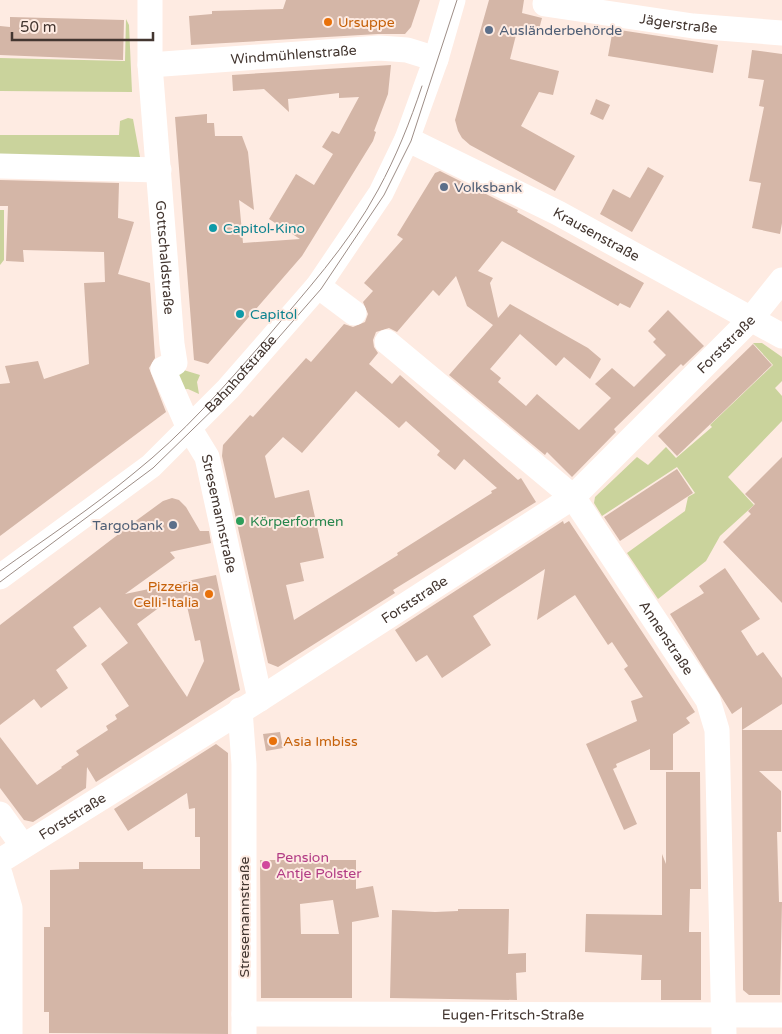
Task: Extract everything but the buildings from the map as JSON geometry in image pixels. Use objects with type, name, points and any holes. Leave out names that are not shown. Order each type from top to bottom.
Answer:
[{"type":"street","name":"Gottschaldstraße","points":[[150,0],[150,65],[172,344]]},
{"type":"street","name":"Bahnhofstraße","points":[[0,577],[136,478],[190,428],[228,389],[318,286],[381,193],[407,139],[436,59],[453,0]]},
{"type":"street","name":"Jägerstraße","points":[[545,4],[693,26],[782,33]]},
{"type":"street","name":"Windmühlenstraße","points":[[150,65],[379,48],[407,50],[436,59]]},
{"type":"street","name":"Krausenstraße","points":[[407,139],[558,213],[782,336]]},
{"type":"street","points":[[0,166],[159,170]]},
{"type":"street","name":"Forststraße","points":[[0,861],[250,705],[573,497],[750,320],[782,280]]},
{"type":"street","points":[[318,286],[354,313]]},
{"type":"street","name":"Annenstraße","points":[[388,342],[573,497],[708,700],[717,730],[724,1024]]},
{"type":"street","name":"Stresemannstraße","points":[[172,344],[176,363],[163,369],[190,428],[207,457],[222,528],[250,705],[244,764],[244,1024]]},
{"type":"street","points":[[0,814],[23,846]]},
{"type":"street","points":[[0,874],[10,908],[10,1023]]},
{"type":"street","name":"Eugen-Fritsch-Straße","points":[[244,1024],[724,1024],[782,1015]]},
{"type":"green space","points":[[126,19],[129,25],[132,92],[0,91],[0,58],[125,61]]},
{"type":"green space","points":[[128,118],[133,119],[140,157],[0,161],[0,135],[119,135],[120,121]]},
{"type":"green space","points":[[0,210],[4,210],[4,260],[0,265]]},
{"type":"green space","points":[[753,343],[762,343],[782,357],[782,381],[775,388],[782,396],[782,421],[728,477],[754,505],[720,536],[706,561],[658,599],[627,553],[685,511],[688,497],[695,493],[677,467],[602,516],[594,503],[595,497],[637,457],[648,465],[666,447],[676,458],[712,427],[710,425],[773,365]]},
{"type":"green space","points":[[177,368],[200,375],[197,382],[199,394],[188,389],[175,390]]},
{"type":"tram line","points":[[0,582],[153,468],[231,392],[321,289],[384,195],[411,141],[457,0]]},
{"type":"tram line","points":[[0,571],[102,499],[152,458],[202,410],[264,341],[325,268],[366,211],[397,152],[422,86]]},
{"type":"place","name":"Ursuppe","points":[[328,22]]},
{"type":"place","name":"Ausländerbehörde","points":[[489,30]]},
{"type":"place","name":"Volksbank","points":[[444,187]]},
{"type":"place","name":"Capitol-Kino","points":[[213,228]]},
{"type":"place","name":"Capitol","points":[[240,314]]},
{"type":"place","name":"Körperformen","points":[[240,521]]},
{"type":"place","name":"Targobank","points":[[173,525]]},
{"type":"place","name":"Pizzeria Celli-Italia","points":[[209,594]]},
{"type":"place","name":"Asia Imbiss","points":[[273,741]]},
{"type":"place","name":"Pension Antje Polster","points":[[266,865]]}]
